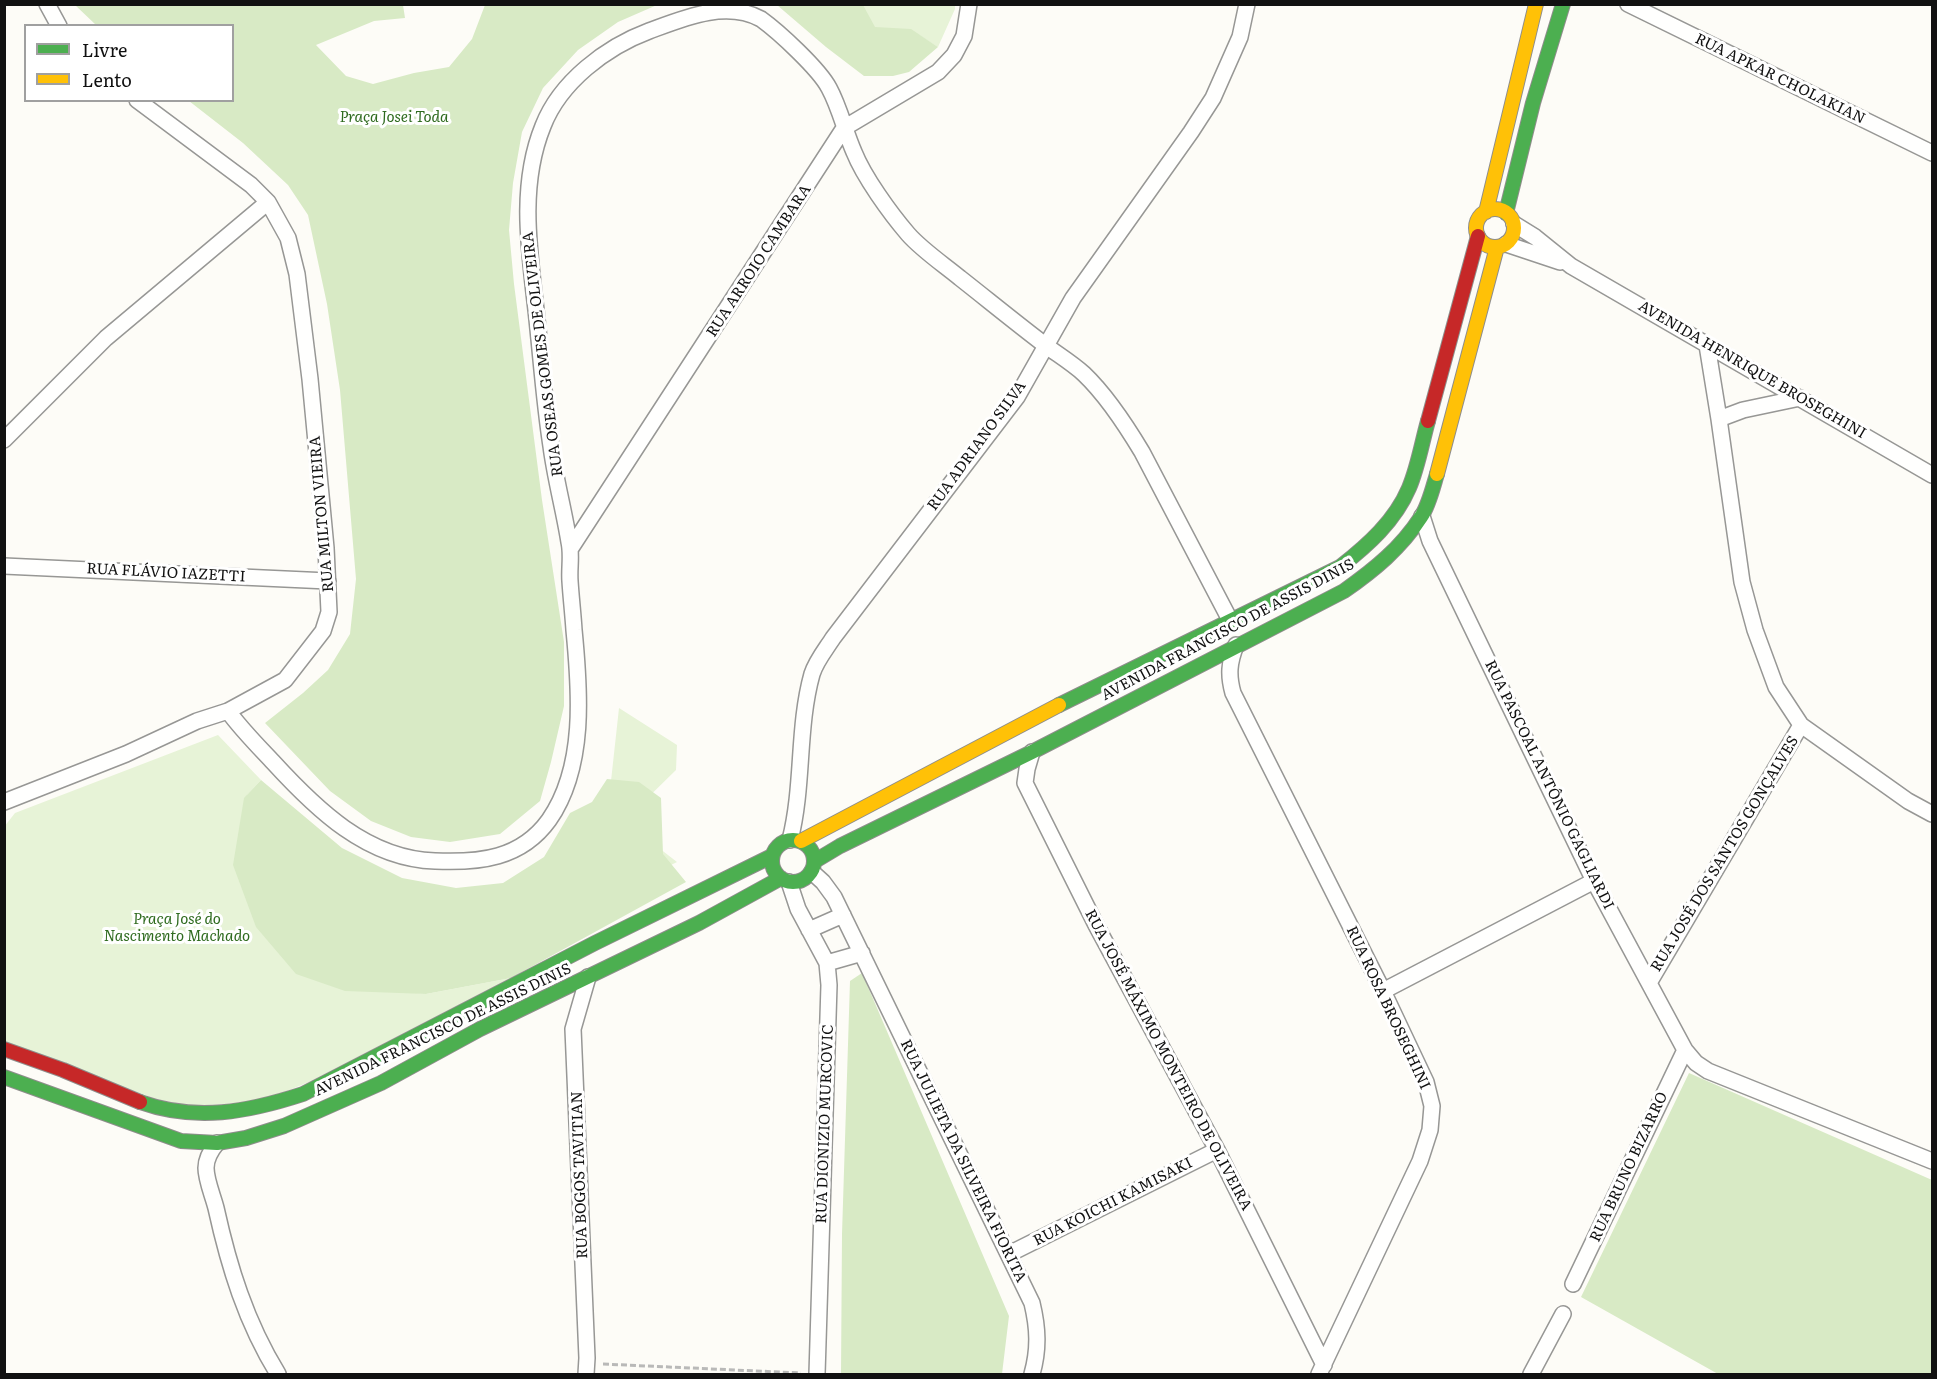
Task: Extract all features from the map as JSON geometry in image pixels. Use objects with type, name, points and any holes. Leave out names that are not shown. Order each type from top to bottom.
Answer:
[{"type":"main road","points":[[1486,212],[1536,4]]},
{"type":"main road","points":[[1510,218],[1500,210],[1486,212],[1479,218],[1476,227],[1482,242],[1489,246],[1501,246],[1513,235],[1510,218],[1533,103],[1563,4]]},
{"type":"main road","name":"AVENIDA FRANCISCO DE ASSIS DINIS","points":[[796,840],[1002,734],[1340,567],[1383,531],[1398,510],[1410,486],[1478,236]]},
{"type":"main road","name":"AVENIDA FRANCISCO DE ASSIS DINIS","points":[[813,867],[840,846],[1032,752],[1344,591],[1392,554],[1422,516],[1437,475],[1501,246]]},
{"type":"main road","points":[[796,840],[811,849],[813,867],[806,879],[798,882],[785,880],[773,868],[772,856],[779,845],[796,840]]},
{"type":"main road","name":"AVENIDA FRANCISCO DE ASSIS DINIS","points":[[4,1049],[161,1110],[190,1114],[232,1114],[303,1094],[595,943],[772,856]]},
{"type":"main road","name":"AVENIDA FRANCISCO DE ASSIS DINIS","points":[[4,1077],[181,1141],[217,1143],[246,1138],[284,1126],[381,1083],[480,1029],[785,880]]},
{"type":"street","points":[[47,4],[58,24]]},
{"type":"street","name":"RUA ARROIO CAMBARA","points":[[571,548],[844,128],[938,72],[954,55],[964,36],[969,17],[969,4]]},
{"type":"street","name":"RUA ADRIANO SILVA","points":[[796,840],[806,711],[812,672],[833,638],[1017,397],[1073,298],[1191,132],[1213,98],[1240,38],[1247,4]]},
{"type":"street","name":"RUA APKAR CHOLAKIAN","points":[[1628,4],[1932,153]]},
{"type":"street","name":"RUA OSEAS GOMES DE OLIVEIRA","points":[[228,711],[296,788],[352,835],[380,848],[424,861],[482,861],[506,853],[531,839],[548,822],[562,798],[571,772],[579,716],[579,677],[570,578],[571,548],[551,448],[527,230],[529,185],[535,150],[544,123],[558,99],[579,74],[614,48],[640,34],[696,13],[718,8],[733,9],[758,17],[789,44],[820,76],[829,88],[856,159],[908,234],[1085,376],[1129,430],[1230,620]]},
{"type":"street","name":"RUA MILTON VIEIRA","points":[[4,802],[126,754],[197,721],[228,711],[285,680],[324,631],[329,612],[310,379],[297,274],[288,238],[268,202],[251,185],[140,102]]},
{"type":"street","points":[[4,440],[106,338],[268,202]]},
{"type":"street","name":"AVENIDA HENRIQUE BROSEGHINI","points":[[1510,218],[1571,266],[1932,475]]},
{"type":"street","name":"AVENIDA HENRIQUE BROSEGHINI","points":[[1501,246],[1571,266]]},
{"type":"street","points":[[1707,345],[1745,592],[1755,630],[1776,687],[1801,725],[1908,801],[1932,814]]},
{"type":"street","points":[[1719,419],[1743,410],[1800,398]]},
{"type":"street","name":"RUA PASCOAL ANTÔNIO GAGLIARDI","points":[[1422,516],[1430,542],[1594,881],[1685,1050],[1696,1063],[1708,1071],[1932,1161]]},
{"type":"street","name":"RUA FLÁVIO IAZETTI","points":[[4,566],[328,581]]},
{"type":"street","name":"RUA ROSA BROSEGHINI","points":[[1236,645],[1230,660],[1229,675],[1233,693],[1383,991],[1426,1082],[1432,1106],[1430,1130],[1420,1161],[1321,1370]]},
{"type":"street","name":"RUA JOSÉ DOS SANTOS GONÇALVES","points":[[1649,983],[1801,725]]},
{"type":"street","name":"RUA JOSÉ MÁXIMO MONTEIRO DE OLIVEIRA","points":[[1032,752],[1026,783],[1096,924],[1217,1150],[1321,1370]]},
{"type":"street","name":"RUA JULIETA DA SILVEIRA FIORITA","points":[[813,867],[834,897],[1032,1303],[1038,1338],[1032,1374]]},
{"type":"street","name":"RUA DIONIZIO MURCOVIC","points":[[785,880],[827,963],[829,985],[817,1374]]},
{"type":"street","points":[[1383,991],[1594,881]]},
{"type":"street","points":[[809,930],[843,915]]},
{"type":"street","points":[[827,963],[862,953]]},
{"type":"street","name":"RUA BOGOS TAVITIAN","points":[[586,1369],[573,1029],[588,977]]},
{"type":"street","name":"RUA BRUNO BIZARRO","points":[[1573,1284],[1685,1050]]},
{"type":"street","points":[[217,1143],[206,1167],[228,1263],[246,1313],[278,1374]]},
{"type":"street","name":"RUA KOICHI KAMISAKI","points":[[1009,1254],[1217,1150]]},
{"type":"street","points":[[1532,1374],[1563,1314]]},
{"type":"path","points":[[586,1369],[817,1374]]},
{"type":"green space","name":"Praça Josei Toda","points":[[75,5],[403,5],[405,18],[374,21],[316,45],[346,76],[373,84],[449,67],[472,39],[485,5],[657,5],[618,22],[578,50],[543,88],[522,132],[513,183],[509,230],[542,500],[564,642],[564,706],[540,801],[500,834],[450,842],[411,837],[371,821],[330,791],[265,723],[328,670],[350,634],[356,579],[340,390],[327,304],[308,215],[288,185],[243,143],[190,102],[234,102],[234,24],[95,24]]},
{"type":"green space","points":[[777,5],[863,5],[875,27],[911,29],[938,47],[909,72],[893,76],[864,76]]},
{"type":"green space","points":[[799,5],[955,5],[955,9],[938,47],[919,35],[912,41]]},
{"type":"green space","name":"Praça José do Nascimento Machado","points":[[619,708],[677,745],[676,770],[624,821],[677,862],[416,993],[426,994],[511,978],[309,1082],[260,1102],[190,1106],[156,1099],[5,1044],[4,827],[15,813],[218,735],[261,780],[247,795],[354,884],[528,893],[611,781]]},
{"type":"green space","points":[[607,779],[639,782],[661,798],[663,854],[686,882],[511,978],[426,994],[345,991],[296,974],[256,927],[233,865],[244,798],[261,780],[342,848],[402,878],[456,888],[503,883],[544,857],[570,813],[592,802]]},
{"type":"green space","points":[[862,973],[1009,1316],[1002,1374],[841,1374],[842,1234],[850,981]]},
{"type":"green space","points":[[1689,1073],[1932,1180],[1932,1374],[1718,1374],[1581,1297]]},
{"type":"traffic: fast","points":[[1506,213],[1533,103],[1563,4]]},
{"type":"traffic: fast","points":[[1059,705],[1340,567],[1380,532],[1403,500],[1415,472],[1428,421]]},
{"type":"traffic: fast","points":[[815,861],[840,846],[1032,752],[1344,591],[1386,558],[1405,539],[1426,507],[1437,474]]},
{"type":"traffic: fast","points":[[793,840],[808,846],[814,861],[808,876],[793,882],[778,876],[772,861],[778,846],[793,840]]},
{"type":"traffic: fast","points":[[140,1102],[181,1112],[202,1113],[242,1110],[303,1094],[595,943],[772,856]]},
{"type":"traffic: fast","points":[[4,1077],[181,1141],[217,1143],[246,1138],[284,1126],[381,1083],[480,1029],[699,923],[781,878]]},
{"type":"traffic: slow","points":[[1486,212],[1536,4]]},
{"type":"traffic: slow","points":[[1495,209],[1508,215],[1514,228],[1508,241],[1495,247],[1482,241],[1476,228],[1482,215],[1495,209]]},
{"type":"traffic: slow","points":[[1437,474],[1497,247]]},
{"type":"traffic: slow","points":[[801,841],[1059,705]]},
{"type":"traffic: jam","points":[[1428,421],[1478,236]]},
{"type":"traffic: jam","points":[[4,1049],[63,1070],[140,1102]]}]
